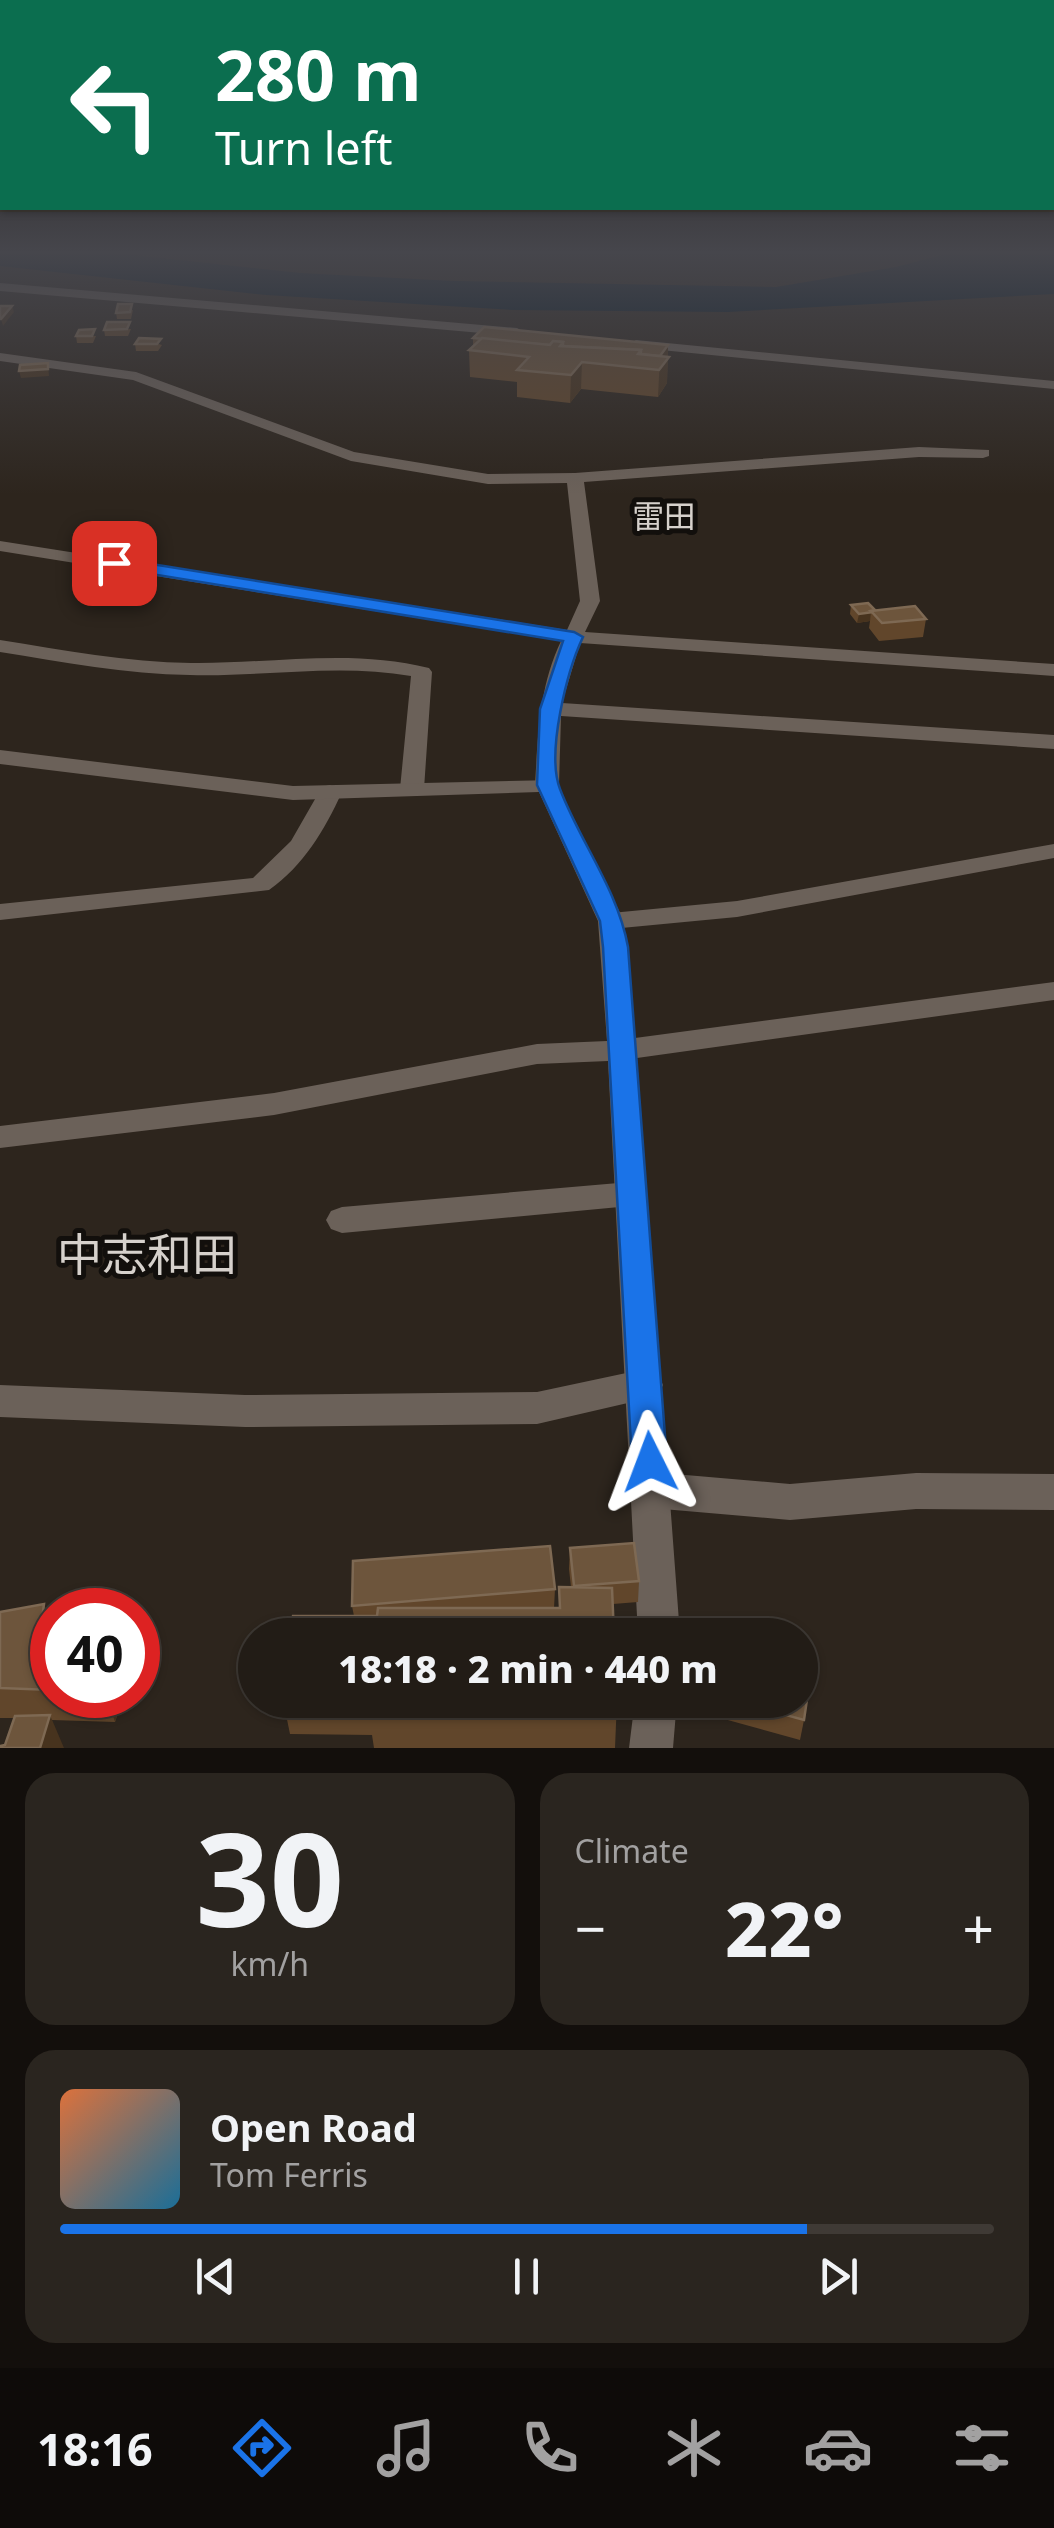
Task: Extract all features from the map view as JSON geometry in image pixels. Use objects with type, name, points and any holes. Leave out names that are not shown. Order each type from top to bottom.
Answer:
[{"type":"street","points":[[510,332],[526,333]]},
{"type":"street","points":[[624,342],[1054,385]]},
{"type":"street","points":[[0,357],[136,376],[306,442],[376,462],[488,478],[575,478],[919,452],[983,453]]},
{"type":"street","points":[[575,478],[590,601],[561,664],[550,709],[548,785],[612,921],[659,1618]]},
{"type":"street","points":[[0,546],[574,637],[1054,670]]},
{"type":"street","points":[[0,646],[116,664],[191,669],[371,663],[422,672],[412,789]]},
{"type":"street","points":[[550,709],[1054,742]]},
{"type":"street","points":[[0,757],[293,793],[548,785]]},
{"type":"street","points":[[0,912],[260,886],[279,874],[305,843],[330,792]]},
{"type":"street","points":[[612,921],[737,909],[1054,851]]},
{"type":"street","points":[[0,1137],[274,1104],[536,1054],[621,1050],[1054,990]]},
{"type":"street","points":[[342,1220],[630,1194]]},
{"type":"street","points":[[0,1401],[244,1411],[537,1408],[645,1385]]},
{"type":"street","points":[[651,1490],[790,1502],[916,1490],[1054,1492]]},
{"type":"street","points":[[651,1748],[654,1718]]},
{"type":"building","points":[[78,332],[94,332],[92,336],[76,336]]},
{"type":"building","points":[[479,332],[531,332],[668,345],[660,356],[641,354],[641,350],[563,346],[563,342],[553,341],[550,345],[473,338]]},
{"type":"building","points":[[139,338],[161,339],[157,344],[135,344]]},
{"type":"building","points":[[482,338],[550,345],[553,341],[563,342],[560,346],[641,350],[638,354],[669,357],[659,370],[582,362],[571,375],[517,370],[529,357],[469,350]]},
{"type":"building","points":[[48,363],[48,369],[19,371],[20,365]]},
{"type":"building","points":[[868,603],[873,612],[859,614],[851,605]]},
{"type":"building","points":[[915,606],[926,619],[882,623],[871,611]]},
{"type":"building","points":[[634,1543],[639,1581],[574,1586],[570,1548]]},
{"type":"building","points":[[550,1546],[555,1589],[352,1606],[353,1561]]},
{"type":"building","points":[[559,1587],[612,1588],[613,1618],[293,1618],[377,1616],[378,1608],[560,1608]]},
{"type":"building","points":[[30,1607],[30,1689],[0,1688],[0,1612]]},
{"type":"building","points":[[15,1716],[49,1718],[40,1748],[0,1748],[5,1745]]},
{"type":"district","name":"雷田","points":[[664,515]]},
{"type":"district","name":"中志和田","points":[[147,1253]]},
{"type":"route","points":[[114,563],[574,637],[561,664],[550,709],[548,785],[576,852],[612,921],[616,947],[650,1462]]}]
